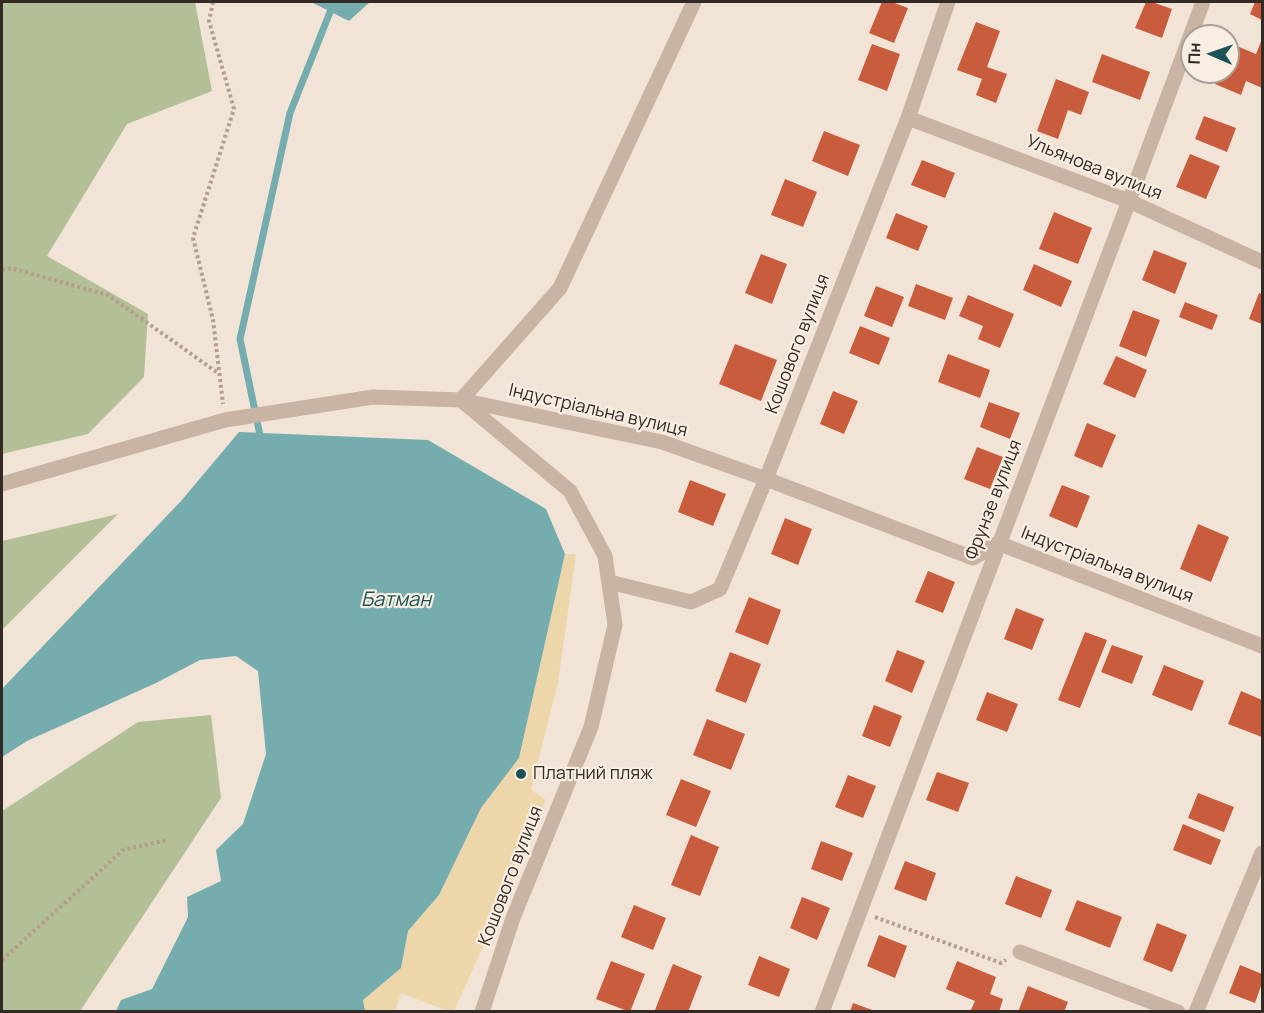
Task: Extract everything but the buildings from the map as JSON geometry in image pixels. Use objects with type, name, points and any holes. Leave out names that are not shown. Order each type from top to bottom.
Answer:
[{"type":"street","points":[[462,400],[560,288],[694,2]]},
{"type":"street","name":"Кошового вулиця","points":[[609,582],[691,602],[720,589],[766,479],[908,118],[948,2]]},
{"type":"street","name":"Фрунзе вулиця","points":[[822,1011],[1203,2]]},
{"type":"street","name":"Ульянова вулиця","points":[[908,118],[1129,201],[1263,262]]},
{"type":"street","name":"Індустріальна вулиця","points":[[2,484],[225,420],[373,397],[462,400],[662,442],[973,558],[998,543],[1263,646]]},
{"type":"street","name":"Кошового вулиця","points":[[462,400],[570,491],[605,556],[615,625],[591,727],[513,918],[482,1011]]},
{"type":"street","points":[[1196,1011],[1263,853]]},
{"type":"street","points":[[1020,952],[1178,1011]]},
{"type":"path","points":[[213,2],[209,21],[234,109],[194,238],[213,320],[225,420]]},
{"type":"path","points":[[2,270],[11,268],[108,296],[219,374]]},
{"type":"path","points":[[2,960],[123,850],[167,840]]},
{"type":"path","points":[[860,911],[1000,963],[1020,952]]},
{"type":"green space","points":[[2,2],[195,2],[212,91],[127,124],[47,256],[148,314],[144,377],[88,434],[2,454]]},
{"type":"green space","points":[[118,514],[2,630],[2,541]]},
{"type":"green space","points":[[211,715],[221,798],[80,1011],[2,1011],[2,811],[138,722]]},
{"type":"sand","name":"Платний пляж","points":[[565,554],[576,554],[558,683],[531,790],[546,800],[513,881],[454,1011],[448,1011],[401,993],[395,1011],[365,1011],[363,1000],[401,968],[408,931],[439,895],[481,808],[519,758]]},
{"type":"water","points":[[311,2],[370,2],[349,21]]},
{"type":"water","name":"Батман","points":[[239,432],[428,440],[546,509],[565,554],[519,758],[481,808],[439,895],[408,931],[401,968],[363,1000],[365,1011],[116,1011],[121,1000],[152,989],[188,917],[187,897],[221,881],[216,850],[243,824],[266,754],[258,671],[236,656],[200,660],[156,683],[27,741],[2,757],[2,689],[181,501]]},
{"type":"waterway","points":[[261,440],[240,339],[290,113],[334,2]]},
{"type":"place","name":"Платний пляж","points":[[521,774]]}]
